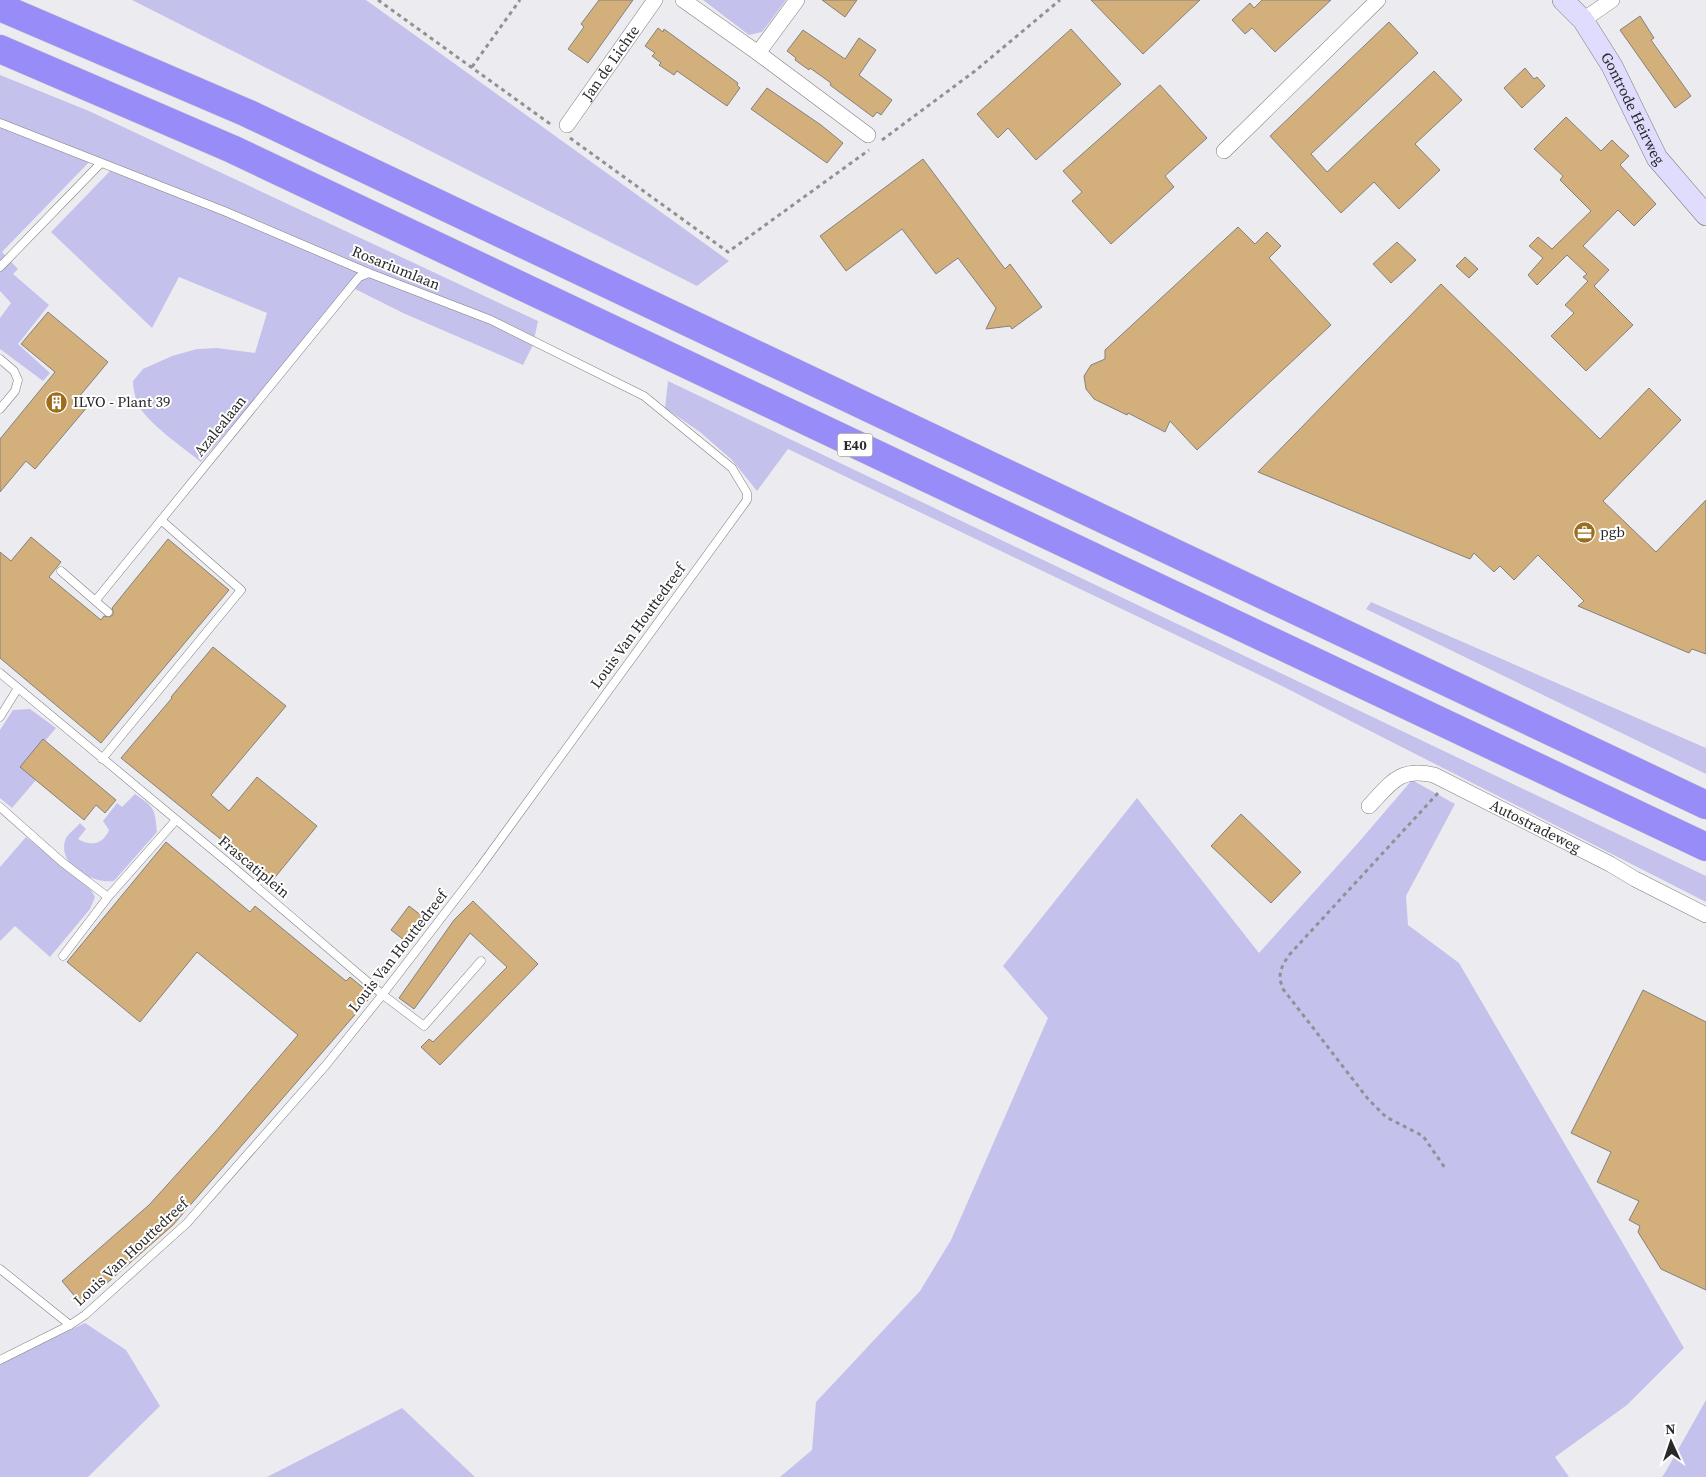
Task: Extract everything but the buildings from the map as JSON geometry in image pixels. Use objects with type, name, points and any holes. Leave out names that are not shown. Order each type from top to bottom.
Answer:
[{"type":"highway","name":"E40","points":[[0,7],[247,113],[1706,805]]},
{"type":"highway","name":"E40","points":[[0,48],[232,149],[1706,847]]},
{"type":"street","name":"Jan de Lichte","points":[[561,128],[655,0]]},
{"type":"street","points":[[683,0],[758,53],[872,142]]},
{"type":"street","points":[[758,53],[797,0]]},
{"type":"street","points":[[1224,151],[1378,0]]},
{"type":"street","name":"Gontrode Heirweg","points":[[1563,0],[1583,20],[1612,66],[1657,158],[1706,215]]},
{"type":"street","points":[[1583,20],[1612,0]]},
{"type":"street","name":"Autostradeweg","points":[[1369,806],[1396,777],[1421,772],[1434,775],[1706,915]]},
{"type":"lane","name":"Rosariumlaan","points":[[0,123],[224,211],[369,272],[491,320],[644,396],[732,468],[747,493]]},
{"type":"lane","points":[[0,267],[101,162]]},
{"type":"lane","name":"Azalealaan","points":[[96,600],[359,277],[369,272]]},
{"type":"lane","points":[[0,359],[14,371],[18,380],[15,391],[0,409]]},
{"type":"lane","name":"Louis Van Houttedreef","points":[[0,1360],[70,1325],[85,1315],[187,1223],[326,1065],[383,995],[478,870],[747,500],[747,493]]},
{"type":"lane","points":[[102,759],[241,590],[161,520]]},
{"type":"lane","points":[[62,572],[108,612]]},
{"type":"lane","name":"Frascatiplein","points":[[0,673],[383,995],[424,1026],[480,961]]},
{"type":"lane","points":[[0,717],[18,688]]},
{"type":"lane","points":[[0,807],[62,862],[108,896]]},
{"type":"lane","points":[[63,956],[108,896],[176,820]]},
{"type":"lane","points":[[0,1269],[70,1325]]},
{"type":"path","points":[[378,0],[561,128],[728,252],[872,142],[975,71],[1060,0]]},
{"type":"path","points":[[472,67],[520,0]]},
{"type":"path","points":[[1442,789],[1290,954],[1283,964],[1279,977],[1283,989],[1368,1099],[1386,1116],[1423,1136],[1445,1168]]},
{"type":"shaded area","points":[[132,0],[366,0],[729,261],[697,286]]},
{"type":"shaded area","points":[[703,0],[786,0],[762,32],[749,35]]},
{"type":"shaded area","points":[[0,75],[89,111],[538,321],[533,345],[523,365],[403,313],[355,289],[330,310],[201,462],[162,431],[142,411],[135,397],[133,381],[143,369],[172,356],[197,349],[217,348],[255,353],[267,313],[179,277],[152,328],[51,232],[113,168],[93,158],[2,252],[18,269],[13,274],[49,305],[18,344],[50,373],[43,381],[0,349],[0,318],[11,303],[0,291]]},
{"type":"shaded area","points":[[668,381],[1706,876],[1706,902],[1278,684],[788,449],[757,491],[732,460],[700,432],[665,408]]},
{"type":"shaded area","points":[[1371,602],[1706,748],[1706,774],[1366,609]]},
{"type":"shaded area","points":[[30,709],[56,728],[45,741],[36,780],[12,808],[0,798],[0,730],[13,710]]},
{"type":"shaded area","points":[[1412,780],[1455,804],[1406,896],[1408,925],[1459,963],[1684,1348],[1627,1405],[1555,1457],[1569,1477],[780,1477],[812,1450],[816,1402],[920,1291],[951,1240],[1048,1018],[1003,966],[1137,798],[1259,953]]},
{"type":"shaded area","points":[[135,794],[150,805],[154,813],[157,832],[114,881],[96,879],[78,871],[66,857],[64,848],[67,836],[80,823],[86,829],[78,839],[88,843],[100,841],[107,835],[109,830],[103,821],[117,803],[122,807]]},
{"type":"shaded area","points":[[26,837],[91,890],[95,897],[90,909],[50,957],[15,926],[0,941],[0,867]]},
{"type":"shaded area","points":[[85,1323],[126,1350],[160,1406],[88,1477],[0,1477],[0,1363]]},
{"type":"shaded area","points":[[1706,1400],[1706,1477],[1662,1477],[1666,1471]]},
{"type":"shaded area","points":[[402,1408],[475,1477],[267,1477]]},
{"type":"place","name":"ILVO - Plant 39","points":[[57,402]]},
{"type":"place","name":"pgb","points":[[1584,532]]}]
